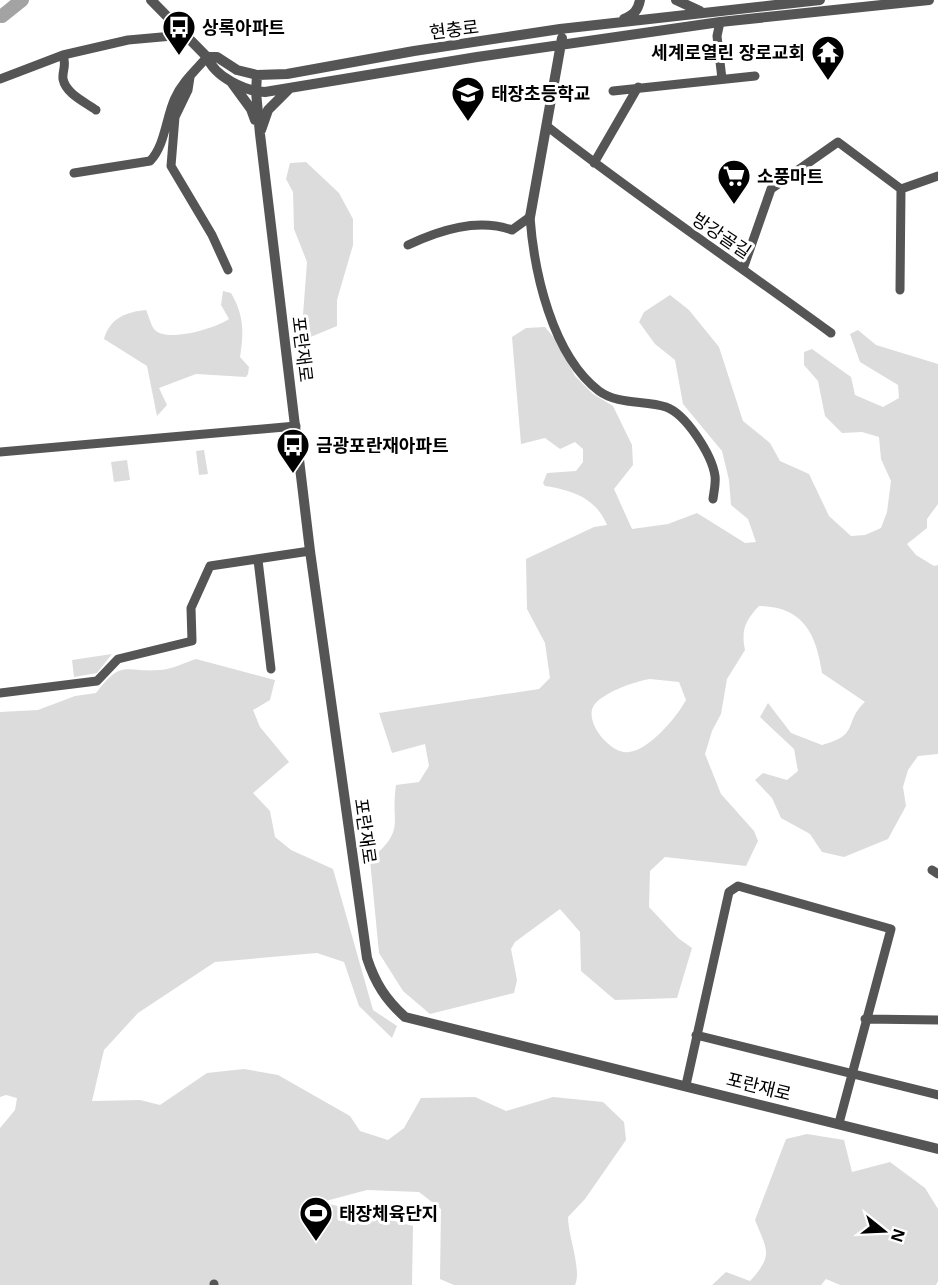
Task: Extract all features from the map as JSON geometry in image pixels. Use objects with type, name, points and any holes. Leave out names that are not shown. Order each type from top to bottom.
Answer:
[{"type":"street","name":"현충로","points":[[152,0],[207,57],[211,66],[230,80],[256,92],[289,89],[820,0]]},
{"type":"street","points":[[603,24],[632,16],[638,9],[640,0]]},
{"type":"street","points":[[676,0],[692,5],[715,17],[722,79]]},
{"type":"street","name":"현충로","points":[[207,57],[217,57],[237,70],[257,75],[287,74],[414,51],[603,24],[929,0]]},
{"type":"street","points":[[560,29],[563,44],[530,217],[532,248],[550,321],[582,374],[601,392],[635,404],[666,407],[685,419],[715,475],[713,498]]},
{"type":"street","points":[[0,80],[63,55],[128,40],[184,35]]},
{"type":"street","points":[[475,44],[477,57]]},
{"type":"street","points":[[63,55],[66,64],[63,78],[68,90],[96,110]]},
{"type":"street","points":[[74,173],[150,161],[156,155],[174,99],[182,83],[207,57]]},
{"type":"street","name":"포란재로","points":[[257,75],[256,92],[260,134],[297,426],[310,551],[367,958],[374,980],[385,996],[405,1017],[938,1149]]},
{"type":"street","points":[[613,91],[755,76]]},
{"type":"street","points":[[190,77],[188,90],[175,117],[171,166],[212,235],[228,270]]},
{"type":"street","points":[[230,80],[251,109],[260,134]]},
{"type":"street","points":[[594,163],[638,87]]},
{"type":"street","points":[[260,134],[268,110],[289,89]]},
{"type":"street","name":"방강골길","points":[[548,127],[672,222],[743,269],[831,333]]},
{"type":"street","points":[[743,269],[771,189],[838,142],[901,189]]},
{"type":"street","points":[[901,189],[938,176]]},
{"type":"street","points":[[900,290],[901,189]]},
{"type":"street","points":[[408,245],[440,230],[494,223],[512,230],[530,217]]},
{"type":"street","points":[[0,452],[297,426]]},
{"type":"street","points":[[0,693],[97,681],[118,659],[192,641],[191,608],[210,566],[310,551]]},
{"type":"street","points":[[258,560],[271,669]]},
{"type":"street","points":[[686,1085],[729,892],[738,886],[891,929],[838,1123]]},
{"type":"street","points":[[865,1019],[938,1020]]},
{"type":"street","points":[[696,1035],[938,1095]]},
{"type":"shaded area","points":[[306,162],[339,193],[353,219],[353,245],[337,300],[337,326],[301,341],[307,262],[294,229],[293,192],[286,179],[290,163]]},
{"type":"shaded area","points":[[223,291],[231,293],[241,316],[240,357],[249,367],[248,374],[246,377],[196,374],[159,388],[167,405],[157,416],[147,366],[104,339],[110,326],[120,317],[146,310],[154,329],[163,334],[182,334],[214,326],[229,319],[221,305]]},
{"type":"shaded area","points":[[670,295],[689,310],[719,347],[743,421],[770,443],[780,461],[809,474],[829,516],[851,536],[865,535],[881,528],[887,512],[891,481],[881,459],[879,437],[862,432],[842,433],[825,416],[818,381],[804,365],[804,352],[812,349],[851,377],[855,395],[883,407],[899,398],[898,385],[860,362],[850,334],[858,330],[876,345],[938,364],[938,504],[927,519],[927,528],[907,544],[916,555],[934,566],[938,565],[938,754],[918,756],[908,770],[903,787],[906,806],[888,839],[844,857],[822,852],[810,834],[781,818],[772,798],[755,780],[763,773],[787,780],[798,771],[794,749],[760,717],[768,703],[791,733],[822,745],[842,737],[847,732],[858,709],[865,702],[822,673],[811,634],[797,617],[787,611],[759,606],[745,626],[745,650],[727,679],[721,714],[712,731],[705,754],[721,794],[754,831],[758,841],[746,866],[665,857],[650,871],[649,907],[678,938],[692,948],[677,998],[615,1000],[581,971],[580,932],[560,909],[515,942],[511,949],[517,980],[514,993],[430,1014],[403,991],[379,953],[370,860],[393,833],[396,785],[419,782],[429,766],[425,744],[392,753],[379,713],[539,689],[550,678],[545,643],[527,609],[526,559],[594,527],[607,525],[590,502],[574,493],[545,486],[543,483],[547,473],[576,471],[583,462],[583,449],[575,442],[560,449],[545,438],[521,444],[512,337],[526,328],[545,327],[559,344],[575,376],[593,394],[613,406],[632,445],[633,465],[614,489],[632,529],[668,524],[697,513],[745,543],[756,542],[748,519],[731,505],[729,480],[722,451],[683,404],[675,360],[655,344],[639,322],[644,312]],"holes":[[[650,679],[679,682],[686,700],[669,723],[653,739],[637,750],[622,752],[615,749],[596,730],[593,722],[593,707],[602,697],[627,685]]]},
{"type":"shaded area","points":[[204,450],[208,474],[199,475],[196,451]]},
{"type":"shaded area","points":[[127,460],[130,480],[114,482],[111,462]]},
{"type":"shaded area","points":[[112,654],[97,673],[74,677],[72,660]]},
{"type":"shaded area","points":[[196,659],[275,680],[270,700],[253,710],[260,727],[289,762],[253,793],[270,811],[275,837],[291,850],[333,869],[373,1010],[397,1026],[392,1038],[359,1006],[344,962],[317,953],[215,962],[138,1013],[104,1050],[92,1101],[140,1100],[160,1105],[207,1073],[244,1069],[278,1075],[350,1116],[360,1131],[388,1140],[404,1128],[421,1098],[475,1097],[506,1111],[553,1097],[603,1102],[624,1122],[626,1140],[585,1199],[568,1217],[577,1271],[575,1285],[454,1285],[440,1279],[441,1209],[419,1192],[367,1190],[322,1202],[413,1226],[412,1285],[0,1285],[0,1128],[15,1110],[17,1098],[6,1095],[0,1097],[0,712],[38,710],[75,696],[96,693],[118,671],[164,669]]},
{"type":"shaded area","points":[[807,1134],[844,1140],[852,1172],[890,1162],[925,1188],[938,1209],[938,1281],[936,1285],[840,1285],[826,1279],[821,1285],[712,1285],[726,1272],[750,1281],[763,1265],[765,1246],[755,1220],[786,1139]]},
{"type":"waterway","points":[[2,16],[22,0]]},
{"type":"place","name":"상록아파트","points":[[179,56]]},
{"type":"place","name":"세계로열린 장로교회","points":[[828,81]]},
{"type":"place","name":"태장초등학교","points":[[468,122]]},
{"type":"place","name":"소풍마트","points":[[734,205]]},
{"type":"place","name":"금광포란재아파트","points":[[293,474]]},
{"type":"place","name":"태장체육단지","points":[[316,1242]]}]
